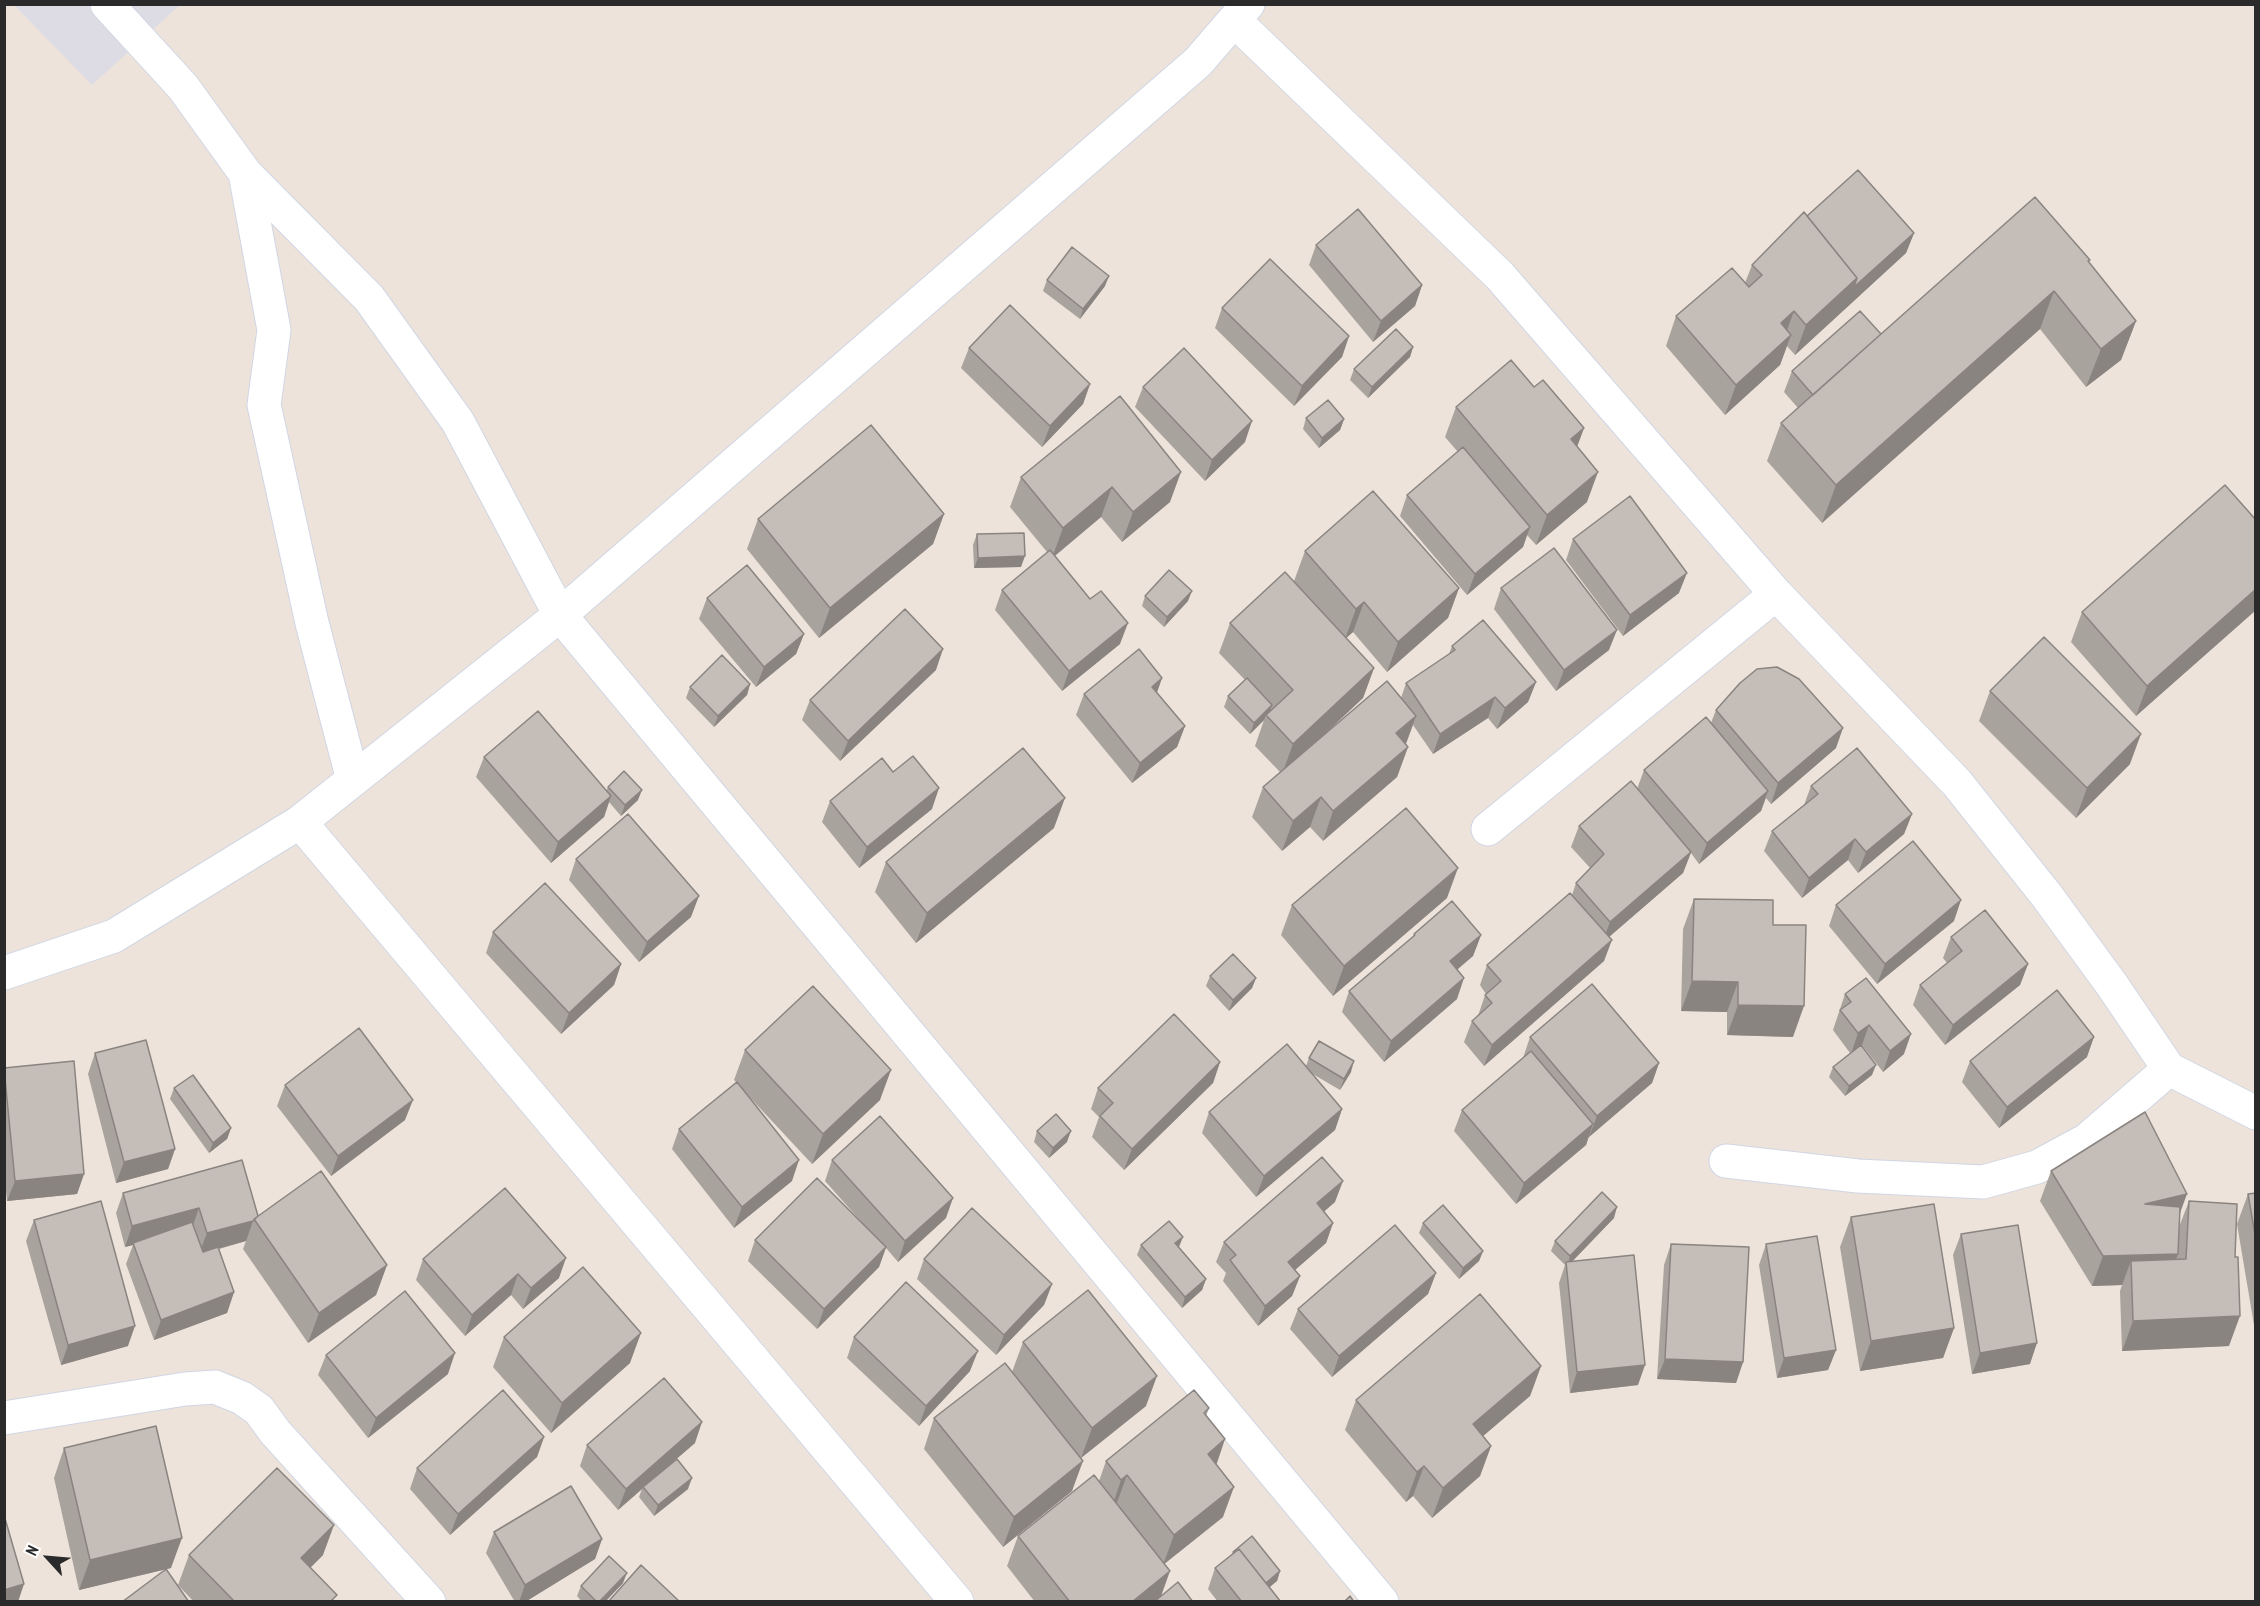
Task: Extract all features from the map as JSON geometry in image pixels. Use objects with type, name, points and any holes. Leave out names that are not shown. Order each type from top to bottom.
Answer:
[{"type":"street","points":[[107,4],[183,87],[245,173],[369,298],[458,423],[560,615],[1382,1602]]},
{"type":"street","points":[[4,973],[114,936],[300,822],[560,615],[1198,62],[1241,13],[1500,276],[1776,594],[1957,783],[2054,905],[2169,1069],[2256,1113]]},
{"type":"street","points":[[245,173],[274,330],[264,405],[312,623],[352,780]]},
{"type":"street","points":[[1488,828],[1776,594]]},
{"type":"street","points":[[300,822],[957,1602]]},
{"type":"street","points":[[1726,1161],[1858,1176],[1983,1182],[2037,1167],[2087,1140],[2169,1069]]},
{"type":"street","points":[[4,1418],[185,1389],[214,1387],[242,1398],[259,1410],[275,1432],[429,1602]]},
{"type":"shaded area","points":[[14,5],[180,5],[92,85]]},
{"type":"building","points":[[1858,170],[1914,233],[1854,287],[1857,278],[1807,216]]},
{"type":"building","points":[[2035,197],[2090,260],[2088,261],[2136,321],[2101,349],[2054,291],[1836,485],[1781,423]]},
{"type":"building","points":[[1358,209],[1422,285],[1381,321],[1316,245]]},
{"type":"building","points":[[1804,212],[1857,278],[1806,325],[1794,311],[1781,323],[1791,335],[1736,385],[1676,316],[1732,268],[1749,287],[1762,275],[1752,265]]},
{"type":"building","points":[[1072,247],[1109,276],[1083,309],[1047,280]]},
{"type":"building","points":[[1270,259],[1349,336],[1302,386],[1222,308]]},
{"type":"building","points":[[1010,305],[1090,384],[1050,426],[969,348]]},
{"type":"building","points":[[1860,311],[1881,334],[1813,395],[1792,371]]},
{"type":"building","points":[[1396,329],[1413,347],[1372,387],[1354,369]]},
{"type":"building","points":[[1184,348],[1252,421],[1212,460],[1143,387]]},
{"type":"building","points":[[1511,360],[1534,387],[1543,380],[1584,428],[1571,439],[1598,472],[1547,515],[1456,407]]},
{"type":"building","points":[[1120,396],[1181,472],[1133,512],[1112,487],[1063,528],[1021,477]]},
{"type":"building","points":[[1328,400],[1344,419],[1322,438],[1306,418]]},
{"type":"building","points":[[871,425],[944,514],[830,608],[758,519]]},
{"type":"building","points":[[1463,447],[1530,527],[1475,574],[1407,495]]},
{"type":"building","points":[[2225,485],[2256,520],[2256,589],[2147,686],[2082,612]]},
{"type":"building","points":[[1373,491],[1459,588],[1398,642],[1364,602],[1356,609],[1305,551]]},
{"type":"building","points":[[1630,496],[1687,573],[1630,615],[1573,539]]},
{"type":"building","points":[[1024,533],[1025,556],[978,558],[977,534]]},
{"type":"building","points":[[1554,548],[1617,630],[1564,670],[1501,588]]},
{"type":"building","points":[[1050,550],[1090,599],[1101,591],[1128,623],[1069,671],[1002,590]]},
{"type":"building","points":[[747,565],[804,634],[764,667],[707,598]]},
{"type":"building","points":[[1169,570],[1192,591],[1167,617],[1145,596]]},
{"type":"building","points":[[1285,572],[1374,668],[1293,744],[1266,715],[1293,690],[1230,623]]},
{"type":"building","points":[[905,609],[943,649],[848,741],[810,700]]},
{"type":"building","points":[[1483,620],[1536,682],[1505,708],[1495,697],[1440,734],[1406,683],[1455,650],[1452,646]]},
{"type":"building","points":[[2044,637],[2141,734],[2087,788],[1990,691]]},
{"type":"building","points":[[1139,649],[1162,678],[1152,687],[1185,726],[1140,763],[1084,694]]},
{"type":"building","points":[[722,655],[750,684],[718,716],[690,687]]},
{"type":"building","points":[[1777,667],[1799,679],[1843,728],[1778,783],[1716,710],[1740,683],[1757,669]]},
{"type":"building","points":[[1247,678],[1272,705],[1254,723],[1228,696]]},
{"type":"building","points":[[1387,681],[1416,716],[1396,733],[1408,747],[1333,811],[1321,797],[1293,821],[1263,787]]},
{"type":"building","points":[[538,711],[611,796],[558,842],[484,757]]},
{"type":"building","points":[[1706,717],[1768,791],[1707,843],[1644,770]]},
{"type":"building","points":[[1023,748],[1065,798],[927,913],[886,862]]},
{"type":"building","points":[[1857,748],[1912,814],[1866,852],[1855,839],[1809,878],[1772,831],[1818,794],[1811,786]]},
{"type":"building","points":[[913,756],[939,788],[867,847],[830,801],[882,758],[893,772]]},
{"type":"building","points":[[624,771],[642,790],[625,805],[608,787]]},
{"type":"building","points":[[1631,781],[1691,852],[1610,922],[1576,883],[1604,854],[1579,826]]},
{"type":"building","points":[[1406,808],[1458,868],[1344,966],[1292,905]]},
{"type":"building","points":[[628,814],[699,896],[647,942],[576,859]]},
{"type":"building","points":[[1913,841],[1961,900],[1885,964],[1836,905]]},
{"type":"building","points":[[545,883],[621,964],[569,1013],[493,932]]},
{"type":"building","points":[[1570,893],[1612,940],[1492,1045],[1472,1021],[1492,1003],[1485,995],[1501,981],[1487,965]]},
{"type":"building","points":[[1694,899],[1773,900],[1773,925],[1806,925],[1804,1006],[1738,1005],[1738,982],[1692,981]]},
{"type":"building","points":[[1452,901],[1481,935],[1450,961],[1464,978],[1391,1041],[1349,991]]},
{"type":"building","points":[[1985,910],[2028,964],[1953,1025],[1920,985],[1962,951],[1951,937]]},
{"type":"building","points":[[1233,954],[1256,978],[1233,1000],[1210,976]]},
{"type":"building","points":[[1866,978],[1911,1034],[1890,1051],[1869,1025],[1858,1033],[1840,1010],[1851,1002],[1845,994]]},
{"type":"building","points":[[1592,984],[1659,1063],[1597,1116],[1530,1037]]},
{"type":"building","points":[[813,986],[891,1070],[823,1134],[745,1050]]},
{"type":"building","points":[[2057,990],[2094,1037],[2007,1107],[1970,1061]]},
{"type":"building","points":[[1174,1014],[1220,1062],[1132,1149],[1100,1116],[1113,1103],[1098,1088]]},
{"type":"building","points":[[359,1028],[413,1100],[338,1156],[285,1085]]},
{"type":"building","points":[[146,1040],[175,1149],[124,1162],[95,1053]]},
{"type":"building","points":[[1319,1041],[1354,1061],[1344,1079],[1309,1058]]},
{"type":"building","points":[[1287,1044],[1342,1109],[1264,1176],[1209,1112]]},
{"type":"building","points":[[1861,1045],[1876,1065],[1849,1086],[1833,1067]]},
{"type":"building","points":[[1531,1051],[1593,1124],[1524,1183],[1462,1110]]},
{"type":"building","points":[[74,1061],[84,1174],[15,1181],[4,1068]]},
{"type":"building","points":[[193,1075],[231,1128],[213,1143],[174,1088]]},
{"type":"building","points":[[737,1082],[799,1160],[742,1207],[679,1129]]},
{"type":"building","points":[[2145,1112],[2187,1194],[2145,1204],[2180,1207],[2178,1254],[2103,1256],[2051,1171]]},
{"type":"building","points":[[1056,1114],[1071,1131],[1053,1148],[1037,1131]]},
{"type":"building","points":[[880,1116],[953,1198],[905,1241],[832,1160]]},
{"type":"building","points":[[1322,1157],[1343,1181],[1317,1203],[1333,1223],[1288,1262],[1300,1276],[1265,1306],[1230,1260],[1236,1255],[1224,1242]]},
{"type":"building","points":[[242,1160],[258,1216],[253,1221],[207,1233],[199,1208],[132,1226],[123,1193]]},
{"type":"building","points":[[321,1171],[387,1265],[319,1313],[254,1219]]},
{"type":"building","points":[[817,1178],[886,1247],[824,1309],[755,1240]]},
{"type":"building","points":[[505,1188],[566,1258],[531,1288],[518,1274],[472,1315],[423,1259]]},
{"type":"building","points":[[1602,1192],[1617,1207],[1570,1256],[1555,1241]]},
{"type":"building","points":[[2256,1193],[2256,1240],[2248,1194]]},
{"type":"building","points":[[101,1201],[135,1326],[68,1345],[34,1220]]},
{"type":"building","points":[[2189,1201],[2237,1204],[2235,1257],[2238,1257],[2240,1316],[2133,1321],[2131,1261],[2186,1259]]},
{"type":"building","points":[[1934,1204],[1954,1328],[1871,1341],[1851,1217]]},
{"type":"building","points":[[1443,1205],[1483,1251],[1463,1268],[1423,1223]]},
{"type":"building","points":[[972,1208],[1052,1284],[1004,1335],[924,1259]]},
{"type":"building","points":[[1169,1221],[1183,1237],[1175,1243],[1206,1279],[1185,1297],[1141,1245]]},
{"type":"building","points":[[192,1222],[203,1252],[218,1247],[234,1292],[161,1320],[133,1243]]},
{"type":"building","points":[[1395,1225],[1436,1273],[1339,1356],[1298,1309]]},
{"type":"building","points":[[2018,1225],[2037,1343],[1980,1353],[1961,1234]]},
{"type":"building","points":[[1817,1236],[1836,1350],[1784,1358],[1766,1244]]},
{"type":"building","points":[[1671,1244],[1749,1247],[1743,1362],[1665,1359]]},
{"type":"building","points":[[1634,1255],[1645,1365],[1577,1372],[1566,1262]]},
{"type":"building","points":[[583,1267],[641,1333],[562,1403],[504,1337]]},
{"type":"building","points":[[906,1282],[978,1351],[926,1406],[854,1337]]},
{"type":"building","points":[[1088,1290],[1157,1376],[1092,1428],[1023,1342]]},
{"type":"building","points":[[405,1291],[455,1353],[376,1418],[326,1355]]},
{"type":"building","points":[[1480,1294],[1541,1366],[1473,1424],[1491,1446],[1443,1488],[1424,1466],[1417,1472],[1356,1400]]},
{"type":"building","points":[[1005,1363],[1083,1461],[1014,1517],[934,1418]]},
{"type":"building","points":[[664,1378],[702,1422],[626,1489],[587,1445]]},
{"type":"building","points":[[503,1390],[544,1437],[458,1514],[417,1468]]},
{"type":"building","points":[[1194,1390],[1209,1408],[1204,1413],[1225,1439],[1208,1454],[1234,1487],[1174,1535],[1127,1475],[1121,1480],[1106,1461]]},
{"type":"building","points":[[156,1426],[182,1538],[90,1560],[64,1448]]},
{"type":"building","points":[[677,1459],[692,1478],[658,1505],[643,1487]]},
{"type":"building","points":[[277,1468],[334,1525],[301,1558],[337,1595],[330,1602],[235,1602],[189,1555]]},
{"type":"building","points":[[1094,1475],[1170,1571],[1132,1602],[1070,1602],[1018,1536]]},
{"type":"building","points":[[571,1486],[602,1539],[525,1585],[494,1532]]},
{"type":"building","points":[[4,1515],[24,1584],[4,1590]]},
{"type":"building","points":[[1252,1536],[1280,1571],[1266,1583],[1239,1549],[1233,1552]]},
{"type":"building","points":[[1239,1549],[1281,1602],[1242,1602],[1215,1568]]},
{"type":"building","points":[[609,1556],[627,1573],[597,1602],[581,1586]]},
{"type":"building","points":[[641,1565],[680,1602],[608,1602]]},
{"type":"building","points":[[166,1569],[189,1602],[122,1602]]},
{"type":"building","points":[[1178,1582],[1193,1602],[1154,1602]]},
{"type":"building","points":[[1350,1596],[1354,1602],[1344,1602]]}]
